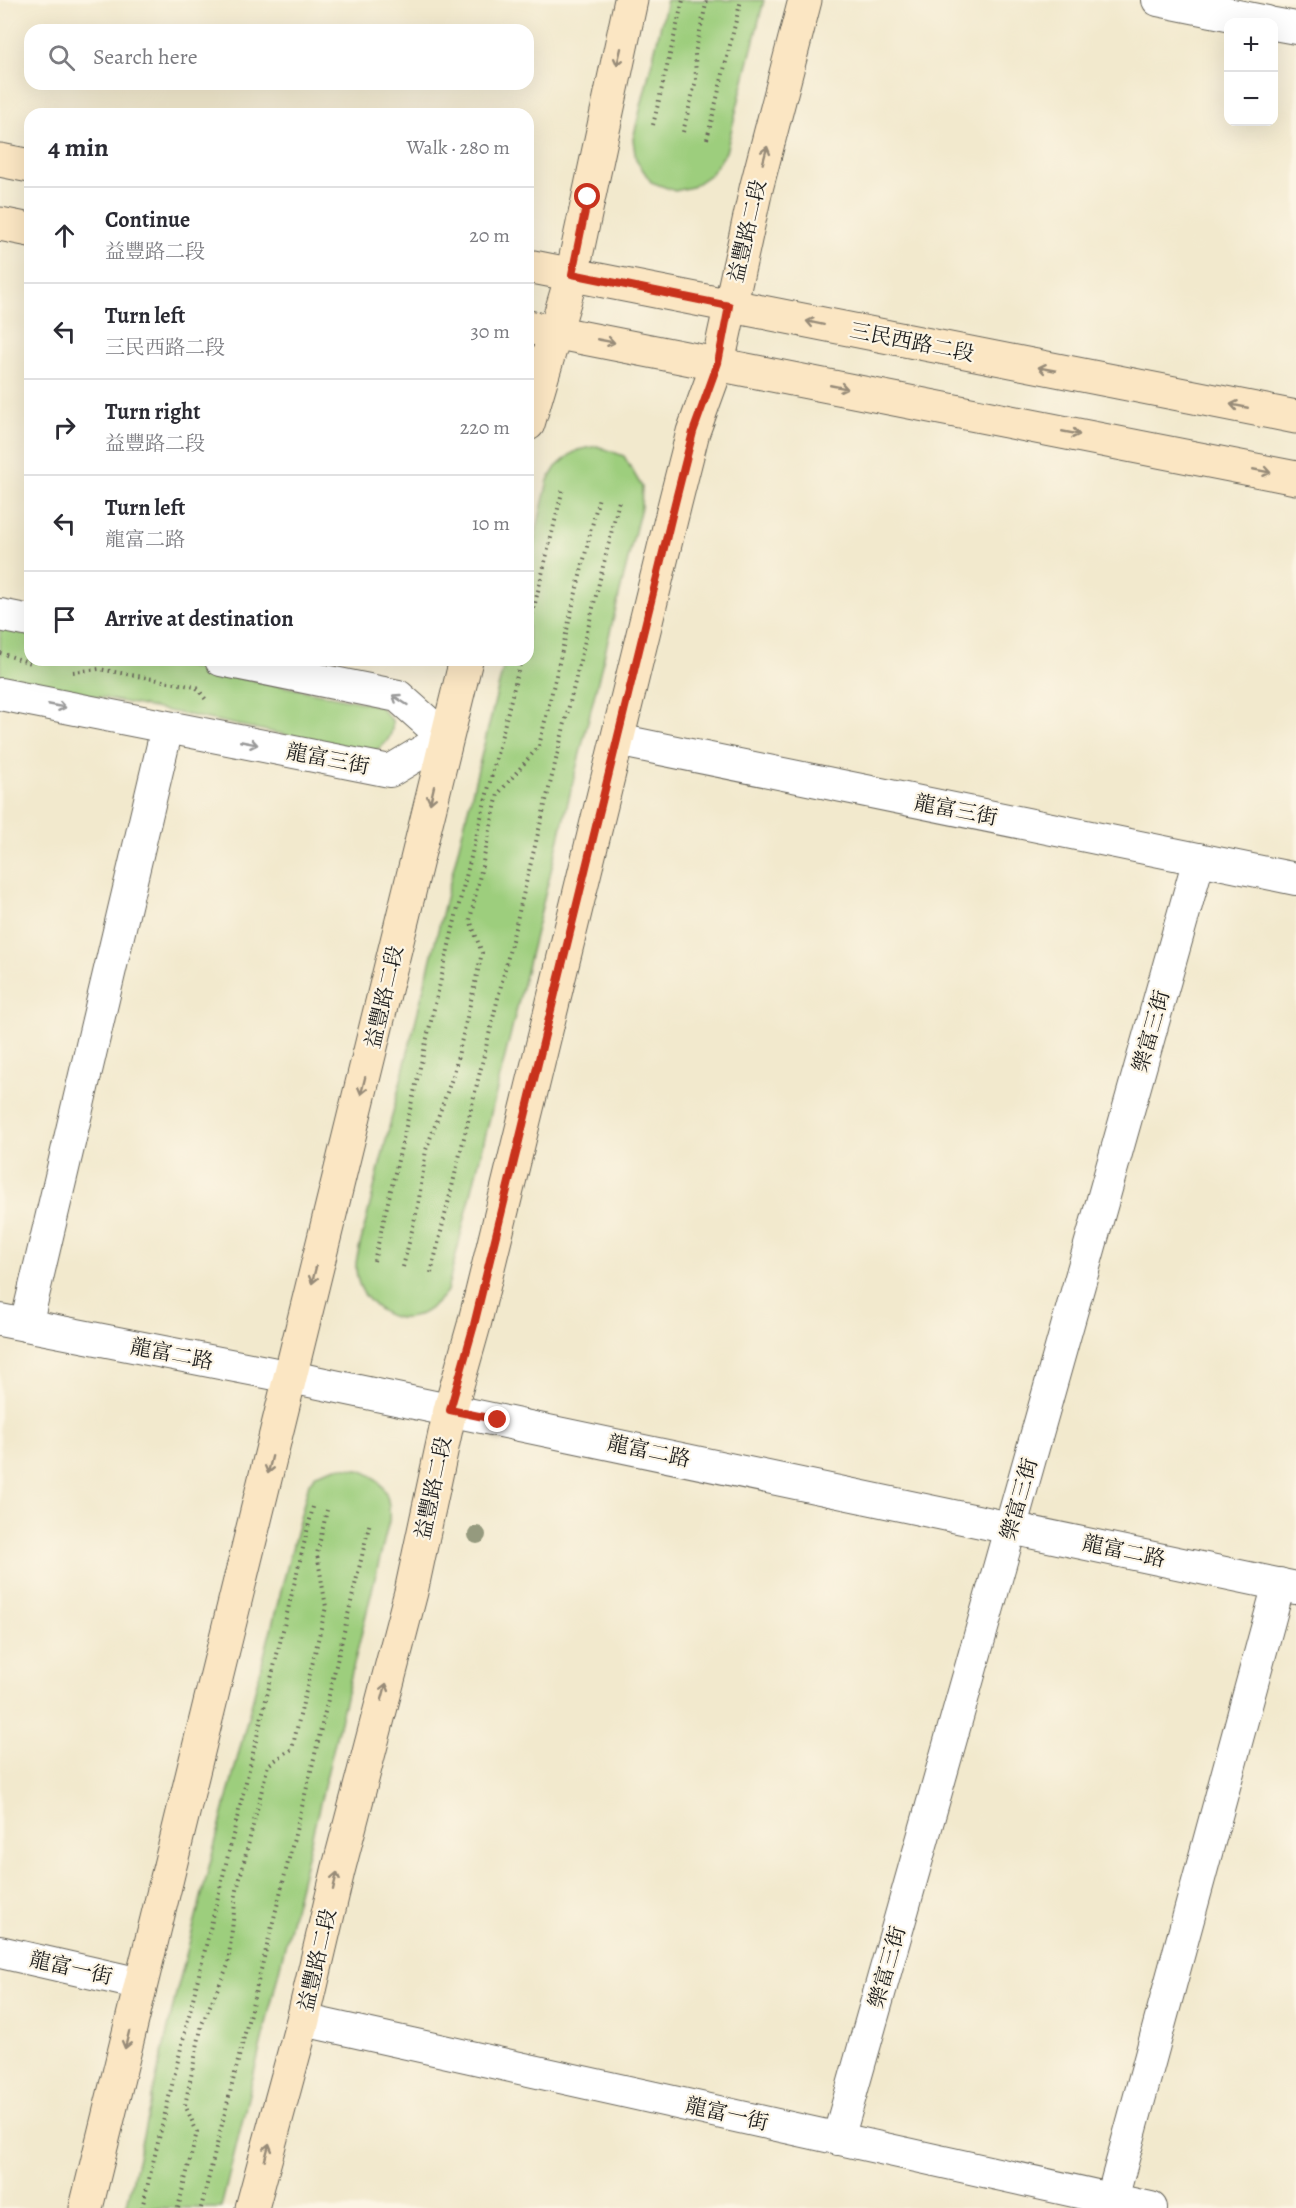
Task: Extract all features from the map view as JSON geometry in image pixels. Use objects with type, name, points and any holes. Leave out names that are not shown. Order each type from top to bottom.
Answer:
[{"type":"street","points":[[534,383],[542,329],[572,274],[632,0]]},
{"type":"street","name":"益豐路二段","points":[[252,2208],[303,2020],[338,1871],[411,1592],[450,1410],[474,1325],[693,432],[718,363],[729,306],[805,0]]},
{"type":"street","points":[[1158,0],[1247,18]]},
{"type":"street","points":[[1278,25],[1296,28]]},
{"type":"street","points":[[0,160],[24,165]]},
{"type":"street","points":[[0,224],[24,229]]},
{"type":"street","name":"三民西路二段","points":[[534,267],[1296,417]]},
{"type":"street","points":[[542,329],[1296,478]]},
{"type":"street","points":[[0,615],[24,620]]},
{"type":"street","name":"益豐路二段","points":[[86,2208],[464,666]]},
{"type":"street","points":[[214,673],[398,696],[445,738]]},
{"type":"street","name":"龍富三街","points":[[0,694],[390,771],[445,738]]},
{"type":"street","points":[[13,1323],[167,728]]},
{"type":"street","name":"龍富三街","points":[[617,740],[1296,879]]},
{"type":"street","name":"樂富三街","points":[[838,2139],[1199,859]]},
{"type":"street","name":"龍富二路","points":[[13,1323],[291,1377],[1288,1586]]},
{"type":"street","points":[[1112,2199],[1288,1586]]},
{"type":"street","name":"龍富一街","points":[[0,1952],[141,1983]]},
{"type":"street","name":"龍富一街","points":[[303,2020],[1151,2208]]},
{"type":"path","points":[[652,125],[683,0]]},
{"type":"path","points":[[683,132],[696,80],[695,53],[707,0]]},
{"type":"path","points":[[707,139],[741,0]]},
{"type":"path","points":[[534,607],[563,488]]},
{"type":"path","points":[[402,1267],[418,1206],[426,1150],[454,1073],[482,953],[470,920],[498,794],[539,746],[599,497]]},
{"type":"path","points":[[431,1273],[619,501]]},
{"type":"path","points":[[0,653],[24,661]]},
{"type":"path","points":[[374,1261],[456,916],[519,666]]},
{"type":"path","points":[[71,673],[99,669],[197,688],[214,673]]},
{"type":"path","points":[[142,2208],[313,1507]]},
{"type":"path","points":[[178,2208],[197,2132],[184,2105],[202,2024],[228,1965],[236,1894],[268,1766],[292,1749],[326,1608],[317,1554],[327,1510]]},
{"type":"path","points":[[201,2208],[308,1782],[370,1522]]},
{"type":"green space","points":[[667,0],[764,0],[726,152],[711,174],[692,187],[675,191],[651,182],[636,160],[633,139]]},
{"type":"green space","points":[[597,446],[624,456],[642,487],[641,507],[447,1291],[420,1315],[400,1318],[379,1309],[365,1296],[358,1280],[357,1257],[504,666],[534,666],[534,542],[548,480],[556,467],[578,450]]},
{"type":"green space","points":[[0,628],[24,634],[24,666],[184,666],[379,706],[392,720],[392,731],[384,744],[371,752],[0,677]]},
{"type":"green space","points":[[337,1467],[361,1471],[378,1480],[387,1497],[389,1521],[221,2208],[126,2208],[177,1990],[309,1483],[316,1474]]},
{"type":"route","points":[[498,1420],[450,1410],[474,1325],[675,503],[693,432],[718,363],[729,306],[572,274],[588,197]]}]
